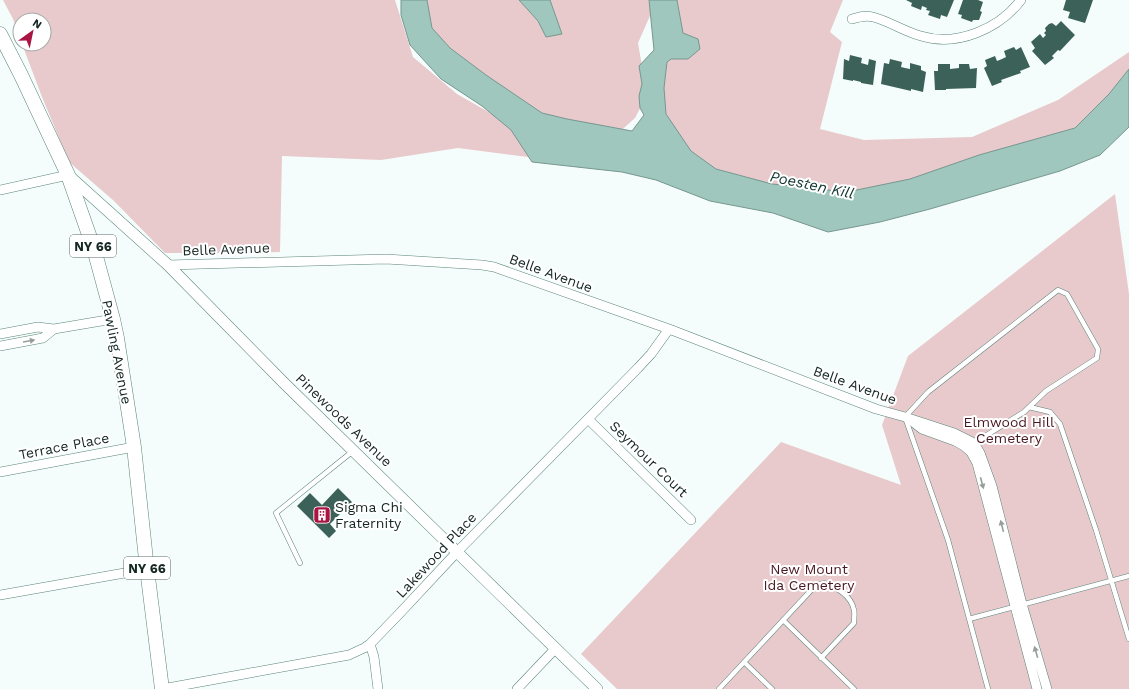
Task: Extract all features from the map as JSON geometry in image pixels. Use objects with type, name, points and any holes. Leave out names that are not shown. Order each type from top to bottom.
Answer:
[{"type":"main road","name":"Pawling Avenue","points":[[0,34],[68,175],[94,249],[113,319],[134,448],[162,689]]},
{"type":"street","points":[[852,18],[862,16],[872,17],[920,36],[932,39],[951,40],[966,37],[988,28],[1006,15],[1021,0]]},
{"type":"street","points":[[0,190],[68,175]]},
{"type":"street","name":"Pinewoods Avenue","points":[[68,175],[168,265],[284,382],[597,689]]},
{"type":"street","name":"Belle Avenue","points":[[168,265],[386,259],[494,267],[668,329],[876,409],[905,417],[922,429],[955,441],[964,446],[973,447]]},
{"type":"street","points":[[0,334],[38,327],[54,329],[113,319]]},
{"type":"street","points":[[0,346],[43,338],[54,329]]},
{"type":"street","name":"Lakewood Place","points":[[162,689],[349,655],[370,644],[457,552],[638,368],[651,354],[668,329]]},
{"type":"street","name":"Seymour Court","points":[[588,419],[691,520]]},
{"type":"street","points":[[973,447],[1018,605],[1046,689]]},
{"type":"street","name":"Terrace Place","points":[[0,472],[134,448]]},
{"type":"street","points":[[0,596],[147,569]]},
{"type":"street","points":[[1018,605],[1037,689]]},
{"type":"street","points":[[370,644],[374,656],[378,689]]},
{"type":"street","points":[[517,689],[555,649]]},
{"type":"lane","points":[[973,447],[1024,412],[1046,391],[1097,358],[1098,348],[1067,294],[1058,290],[928,392],[905,417],[948,540],[988,689]]},
{"type":"lane","points":[[1029,407],[1050,412],[1060,424],[1096,530],[1129,639]]},
{"type":"lane","points":[[300,563],[276,514],[353,450]]},
{"type":"lane","points":[[969,619],[1129,576]]},
{"type":"lane","points":[[719,689],[815,586],[824,583],[836,587],[848,596],[854,610],[854,623],[821,658]]},
{"type":"lane","points":[[783,620],[854,689]]},
{"type":"lane","points":[[744,662],[772,689]]},
{"type":"green space","points":[[3,0],[395,0],[413,57],[457,94],[520,130],[591,165],[458,148],[381,160],[282,156],[280,252],[165,253],[114,201],[69,162],[25,52],[52,52],[52,12],[12,12],[12,17]]},
{"type":"green space","points":[[426,0],[649,0],[653,9],[638,43],[647,95],[635,118],[604,146],[554,130],[451,54],[430,27]]},
{"type":"green space","points":[[676,0],[843,0],[830,32],[842,42],[820,129],[864,140],[972,137],[1058,100],[1129,52],[1129,75],[1074,135],[938,179],[841,194],[777,188],[716,172],[688,154],[663,116],[664,62]]},
{"type":"green space","points":[[1115,194],[1129,294],[1129,689],[617,689],[581,654],[781,442],[901,485],[882,425],[908,356]]},
{"type":"shaded area","points":[[401,0],[427,0],[432,28],[450,48],[486,75],[542,113],[632,131],[644,115],[640,108],[639,96],[642,84],[639,66],[654,50],[649,0],[677,0],[683,33],[698,39],[700,49],[688,59],[671,59],[667,62],[664,88],[666,114],[691,151],[716,169],[772,184],[847,192],[910,179],[979,155],[1075,128],[1109,94],[1129,69],[1129,127],[1100,155],[1060,171],[930,209],[880,222],[828,232],[773,213],[710,201],[656,180],[622,172],[532,162],[511,130],[482,106],[441,79],[410,45],[401,15]]},
{"type":"shaded area","points":[[519,0],[550,0],[562,34],[546,37],[538,21]]},
{"type":"building","points":[[906,0],[954,0],[947,17],[941,15],[940,19],[928,15],[930,11],[926,10],[927,8],[922,6],[921,10],[911,6],[912,3]]},
{"type":"building","points":[[963,0],[978,0],[983,2],[979,20],[973,20],[972,22],[961,18],[962,15],[958,14]]},
{"type":"building","points":[[1066,0],[1093,0],[1085,23],[1068,18],[1070,12],[1063,10]]},
{"type":"building","points":[[1061,21],[1075,35],[1060,51],[1058,50],[1052,56],[1054,58],[1045,65],[1032,51],[1035,48],[1031,42],[1040,34],[1043,38],[1046,35],[1044,33],[1046,31],[1045,28],[1049,24],[1052,23],[1056,26]]},
{"type":"building","points":[[1014,47],[1016,50],[1021,47],[1030,67],[1020,71],[1021,73],[1001,80],[1002,82],[992,86],[984,68],[987,66],[985,60],[995,56],[997,61],[1002,59],[1006,57],[1004,51]]},
{"type":"building","points":[[850,55],[862,58],[861,63],[868,65],[869,59],[876,61],[873,85],[843,79],[844,59],[849,61]]},
{"type":"building","points":[[890,59],[902,62],[901,67],[905,68],[910,69],[910,63],[921,66],[921,70],[926,72],[923,92],[911,89],[911,91],[881,84],[884,63],[889,64]]},
{"type":"building","points":[[938,64],[950,64],[950,69],[959,68],[959,64],[969,64],[970,69],[977,68],[976,88],[935,90],[934,71],[938,71]]},
{"type":"building","name":"Sigma Chi Fraternity","points":[[338,488],[352,502],[330,524],[336,531],[329,538],[297,506],[310,493],[322,505]]},
{"type":"place","name":"Sigma Chi Fraternity","points":[[322,515]]},
{"type":"water label","name":"Poesten Kill","points":[[812,185]]},
{"type":"park label","name":"Elmwood Hill Cemetery","points":[[1009,430]]},
{"type":"park label","name":"New Mount Ida Cemetery","points":[[809,578]]}]
